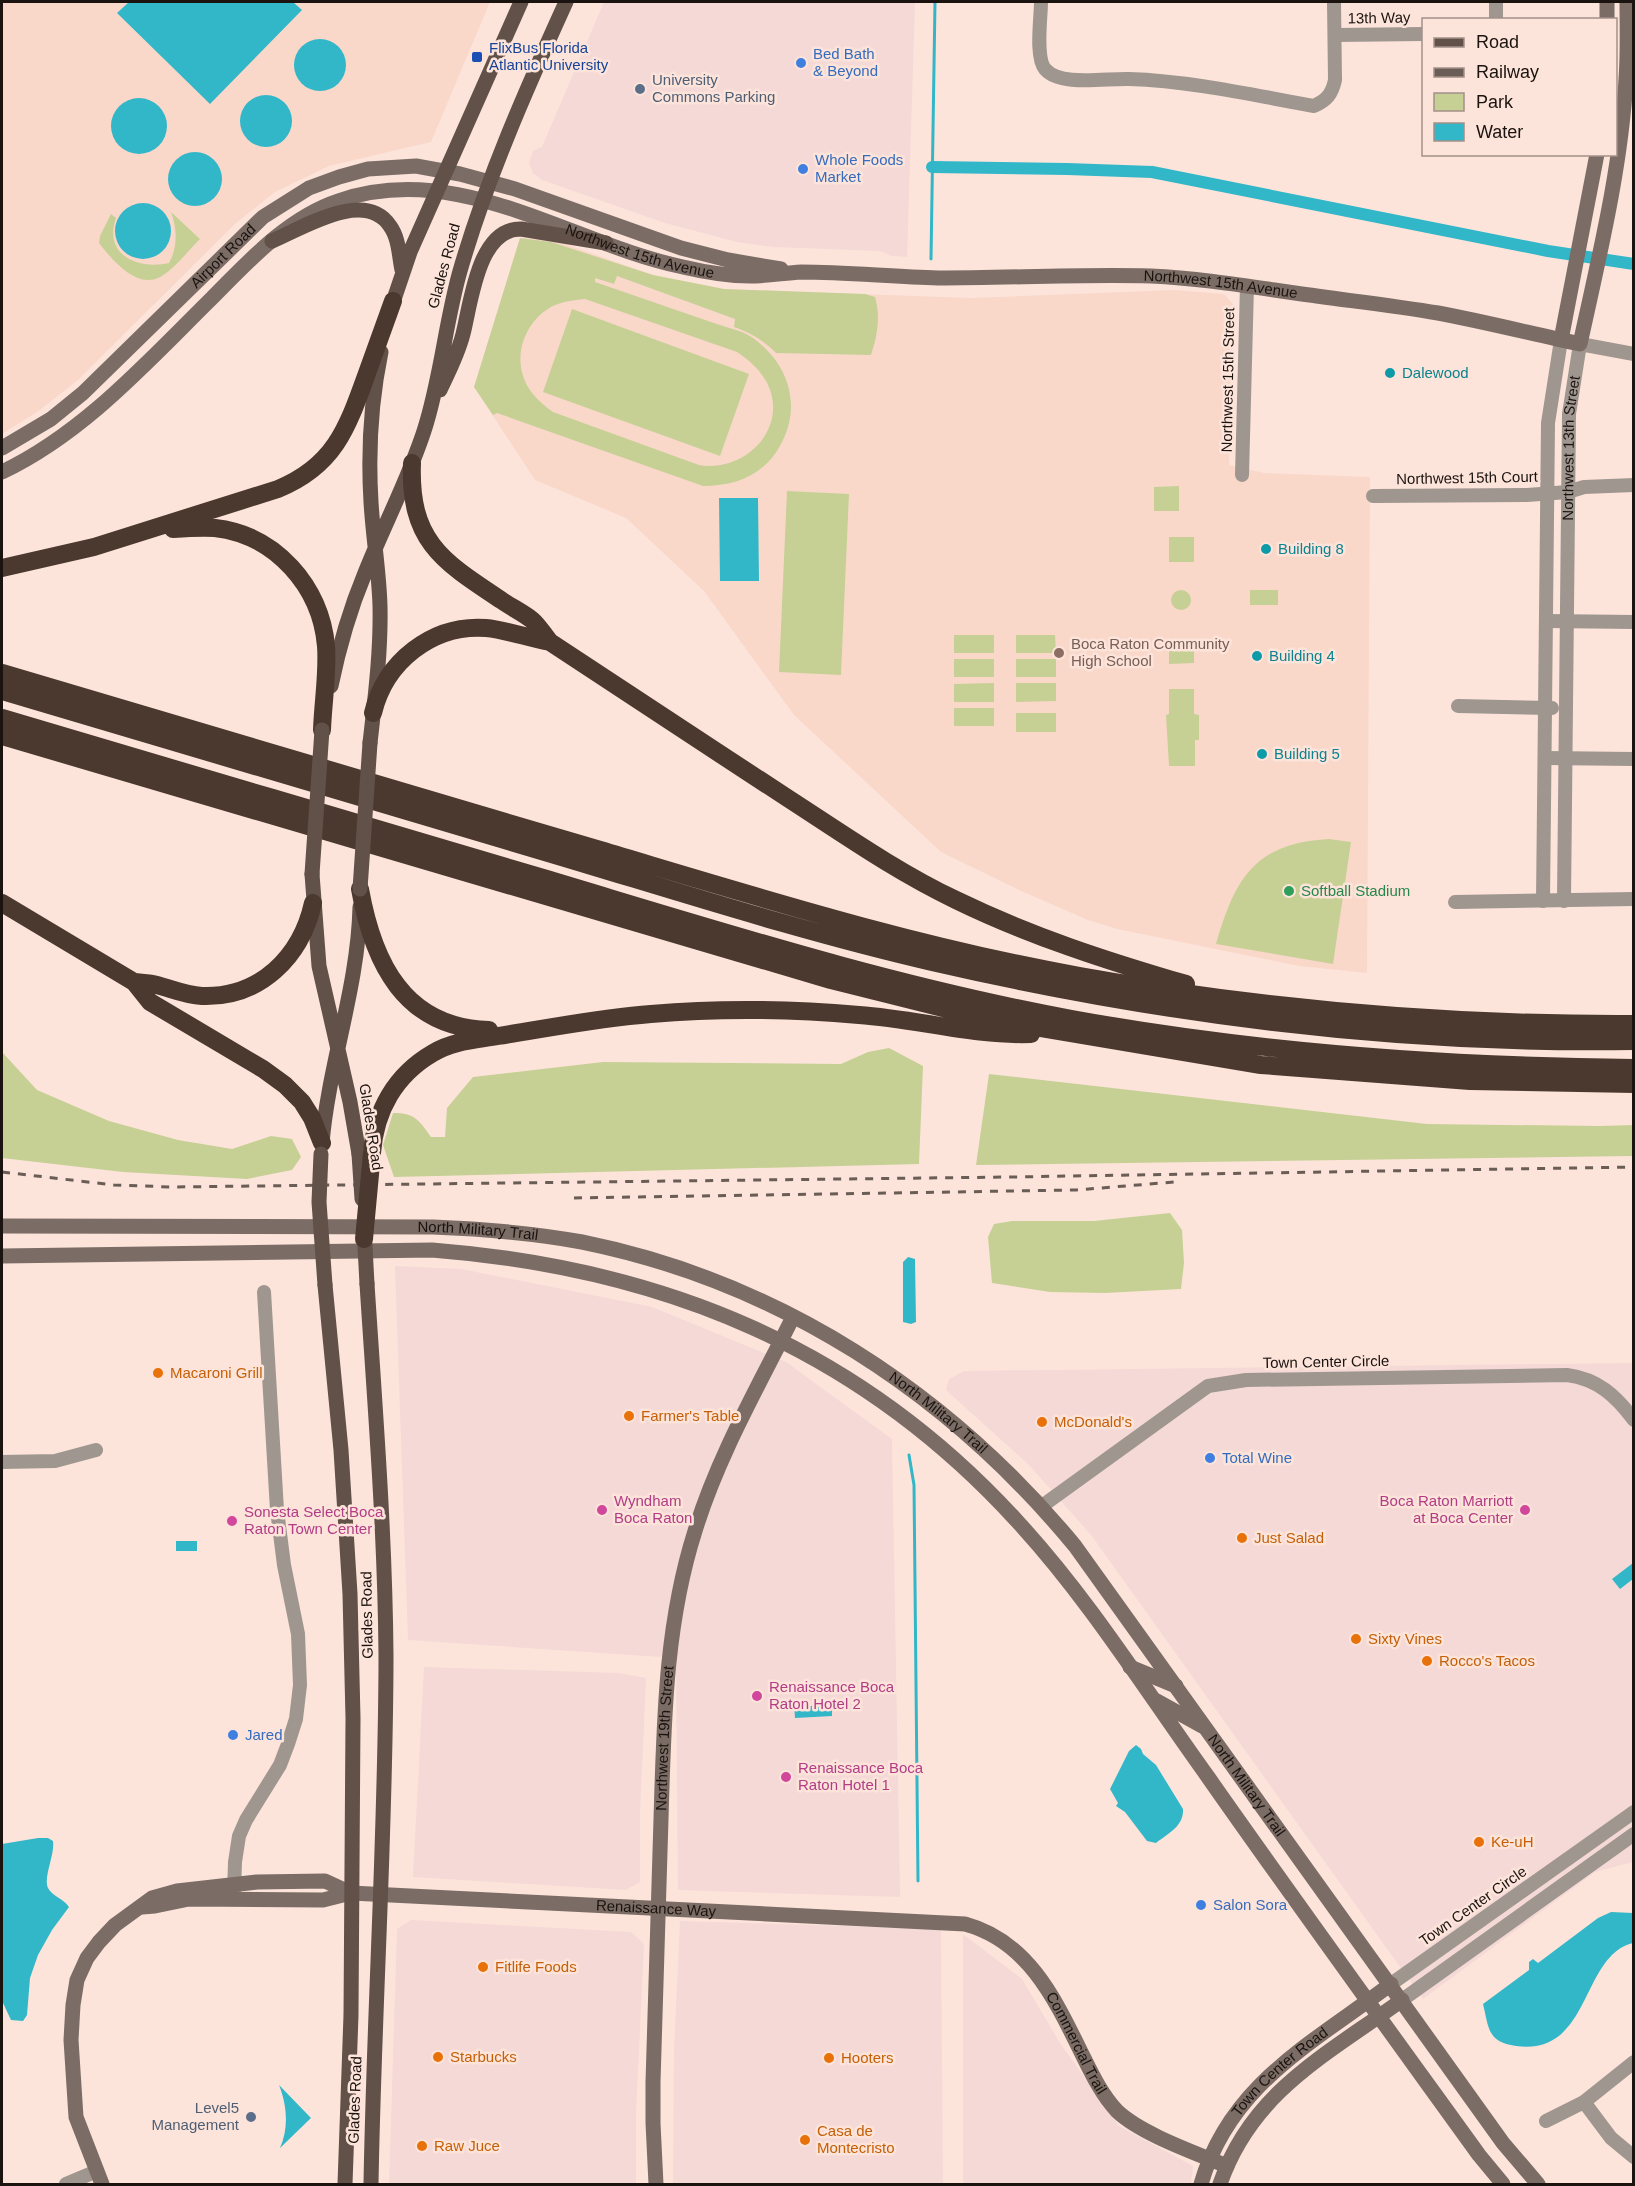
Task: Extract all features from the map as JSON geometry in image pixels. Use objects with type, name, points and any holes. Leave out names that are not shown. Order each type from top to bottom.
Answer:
[{"type":"highway","points":[[2,568],[94,547],[278,489],[297,480],[322,462],[348,425],[393,301]]},
{"type":"highway","points":[[412,463],[411,487],[416,512],[424,533],[435,550],[457,571],[533,621],[549,642],[866,849],[937,891],[1069,948],[1246,1001]]},
{"type":"highway","points":[[138,533],[192,528],[228,531],[251,538],[270,548],[297,572],[316,601],[324,634],[327,656],[322,730]]},
{"type":"highway","points":[[373,713],[381,687],[390,672],[413,650],[434,638],[458,630],[482,628],[549,642]]},
{"type":"highway","points":[[2,673],[858,926],[939,946],[1060,972],[1246,1001],[1448,1020],[1634,1024]]},
{"type":"highway","points":[[2,691],[810,930],[979,973],[1100,997],[1291,1024],[1454,1038],[1634,1041]]},
{"type":"highway","points":[[2,718],[679,919],[847,967],[972,998],[1168,1035],[1270,1048],[1441,1063],[1634,1068]]},
{"type":"highway","points":[[2,736],[852,986],[987,1019],[1261,1065],[1470,1081],[1634,1084]]},
{"type":"highway","points":[[360,889],[369,929],[380,960],[395,984],[415,1004],[440,1019],[463,1027],[487,1030],[526,1030]]},
{"type":"highway","points":[[2,903],[134,982],[150,1002],[285,1084],[302,1102],[312,1118],[321,1149]]},
{"type":"highway","points":[[134,982],[203,996],[229,993],[251,986],[279,967],[294,950],[306,928],[313,903]]},
{"type":"highway","points":[[364,1239],[365,1154],[383,1106],[397,1085],[416,1064],[433,1053],[460,1042],[526,1030],[651,1014],[735,1009],[860,1015],[1001,1035],[1073,1032]]},
{"type":"main road","name":"Glades Road","points":[[345,2184],[351,2015],[353,1718],[350,1606],[341,1450],[319,1202],[321,1149],[328,1097],[352,982],[359,935],[370,743],[380,639],[376,547],[370,482],[372,423],[380,357],[402,271],[521,2]]},
{"type":"main road","name":"Glades Road","points":[[365,1154],[352,1112],[319,966],[312,874],[322,730],[347,620],[412,463],[430,411],[454,294],[488,181],[566,2]]},
{"type":"main road","points":[[272,241],[338,213],[364,209],[379,214],[391,226],[397,241],[402,271]]},
{"type":"main road","points":[[430,411],[457,356],[477,277],[488,251],[499,237],[510,230],[522,229],[606,243]]},
{"type":"main road","name":"Glades Road","points":[[364,1239],[380,1477],[385,1602],[385,1764],[371,2184]]},
{"type":"street","points":[[1041,2],[1040,56],[1044,67],[1054,77],[1066,80],[1170,81],[1314,106],[1325,101],[1333,92],[1334,2]]},
{"type":"street","points":[[1496,2],[1496,18]]},
{"type":"street","points":[[1607,2],[1607,18]]},
{"type":"street","name":"Northwest 13th Street","points":[[1617,153],[1626,79],[1621,34],[1626,2]]},
{"type":"street","name":"13th Way","points":[[1335,35],[1422,34]]},
{"type":"street","name":"Northwest 13th Street","points":[[1543,901],[1548,423],[1561,340],[1597,156]]},
{"type":"street","name":"Northwest 13th Street","points":[[1564,901],[1569,414],[1580,344],[1603,236],[1616,156]]},
{"type":"street","name":"Airport Road","points":[[2,448],[51,419],[83,393],[235,243],[263,217],[284,202],[326,181],[368,169],[406,166],[446,170],[488,181]]},
{"type":"street","name":"Northwest 15th Avenue","points":[[488,181],[681,248],[728,260],[802,272],[937,278],[1152,276],[1247,286],[1438,313],[1634,354]]},
{"type":"street","name":"Airport Road","points":[[2,472],[46,447],[95,410],[272,241],[309,214],[345,198],[393,189],[415,188],[482,200]]},
{"type":"street","name":"Northwest 15th Avenue","points":[[482,200],[660,262],[709,272],[751,276],[802,272]]},
{"type":"street","name":"Northwest 15th Street","points":[[1242,475],[1247,286]]},
{"type":"street","name":"Northwest 15th Court","points":[[1373,496],[1547,493],[1568,492],[1584,487],[1634,485]]},
{"type":"street","points":[[1546,621],[1634,622]]},
{"type":"street","points":[[1458,706],[1566,708]]},
{"type":"street","points":[[1545,758],[1634,759]]},
{"type":"street","points":[[1455,902],[1634,899]]},
{"type":"street","name":"North Military Trail","points":[[2,1226],[433,1227],[499,1230],[582,1242],[712,1279],[825,1333],[877,1365],[930,1403],[991,1455],[1041,1506],[1098,1576],[1503,2143],[1538,2184]]},
{"type":"street","name":"North Military Trail","points":[[2,1256],[421,1250],[494,1255],[574,1269],[632,1283],[702,1305],[781,1340],[881,1400],[946,1451],[976,1478],[1045,1553],[1130,1667],[1479,2155],[1503,2184]]},
{"type":"street","points":[[234,1888],[236,1853],[242,1828],[274,1775],[288,1744],[296,1719],[300,1685],[297,1634],[279,1530],[264,1292]]},
{"type":"street","name":"Northwest 19th Street","points":[[656,2184],[653,2108],[658,1908],[666,1685],[671,1633],[695,1531],[712,1483],[728,1446],[793,1317]]},
{"type":"street","name":"Town Center Circle","points":[[1041,1506],[1208,1386],[1218,1383],[1246,1380],[1568,1374],[1593,1381],[1608,1391],[1634,1420]]},
{"type":"street","points":[[2,1462],[55,1461],[96,1450]]},
{"type":"street","points":[[1130,1667],[1176,1686]]},
{"type":"street","points":[[1152,1698],[1207,1729]]},
{"type":"street","name":"Town Center Circle","points":[[1390,1984],[1634,1812]]},
{"type":"street","points":[[1402,2000],[1634,1834]]},
{"type":"street","points":[[66,2184],[99,2178],[78,2124],[74,2104],[71,2028],[75,1992],[81,1968],[115,1925],[152,1898],[167,1893],[325,1881],[351,1893]]},
{"type":"street","points":[[142,1907],[189,1899],[323,1900],[351,1893]]},
{"type":"street","name":"Renaissance Way","points":[[351,1893],[933,1921]]},
{"type":"street","name":"Commercial Trail","points":[[933,1921],[960,1923],[983,1930],[1020,1955],[1036,1971],[1049,1990],[1100,2088],[1118,2111],[1141,2129],[1227,2166]]},
{"type":"street","name":"Town Center Road","points":[[1200,2184],[1228,2124],[1263,2080],[1287,2059],[1390,1984]]},
{"type":"street","name":"Town Center Road","points":[[1220,2184],[1249,2126],[1269,2100],[1292,2079],[1402,2000]]},
{"type":"street","points":[[1545,2121],[1584,2102],[1634,2062]]},
{"type":"street","points":[[1584,2102],[1611,2138],[1634,2157]]},
{"type":"shaded area","points":[[2,2],[490,2],[431,142],[329,166],[275,192],[236,223],[78,380],[40,410],[2,434]]},
{"type":"shaded area","points":[[604,2],[915,2],[907,257],[892,256],[880,251],[774,247],[737,242],[665,223],[542,180],[533,173],[529,163],[533,151],[542,147]]},
{"type":"shaded area","name":"Boca Raton Community High School","points":[[520,238],[554,240],[653,275],[724,289],[971,298],[1174,290],[1224,294],[1233,304],[1229,465],[1264,473],[1370,477],[1367,973],[1299,966],[1117,929],[1088,920],[1019,890],[941,852],[794,715],[704,591],[626,518],[535,480],[474,387]]},
{"type":"shaded area","points":[[395,1266],[461,1269],[652,1307],[786,1362],[892,1439],[900,1897],[678,1890],[676,1658],[408,1640]]},
{"type":"shaded area","points":[[1633,1363],[1633,1862],[1595,1872],[1423,1999],[1091,1535],[1029,1465],[946,1390],[949,1379],[964,1371]]},
{"type":"shaded area","points":[[424,1667],[619,1673],[646,1678],[640,1814],[640,1882],[626,1890],[413,1877]]},
{"type":"shaded area","points":[[411,1920],[631,1932],[644,1944],[636,2112],[636,2184],[389,2184],[397,1929]]},
{"type":"shaded area","points":[[680,1921],[941,1929],[943,2184],[673,2184],[674,2049]]},
{"type":"shaded area","points":[[963,1934],[1022,1979],[1060,2043],[1119,2126],[1193,2166],[1191,2184],[963,2184]]},
{"type":"green space","points":[[171,212],[200,239],[177,264],[153,280],[144,280],[126,272],[99,243],[111,214],[116,218],[113,231],[114,242],[126,257],[146,264],[169,263],[176,238]]},
{"type":"green space","points":[[520,238],[551,242],[653,275],[724,289],[865,294],[875,297],[877,304],[878,327],[871,355],[776,353],[756,337],[734,327],[735,319],[617,276],[614,284],[595,278],[595,282],[744,333],[766,349],[776,361],[789,388],[791,402],[787,431],[773,456],[757,472],[726,484],[703,486],[497,413],[493,415],[474,387]],"holes":[[[585,299],[737,352],[746,358],[766,381],[772,398],[773,414],[760,443],[733,462],[716,466],[699,465],[553,412],[530,390],[520,362],[523,341],[533,322],[540,315],[558,304]]]},
{"type":"green space","points":[[572,309],[749,374],[720,456],[543,392]]},
{"type":"green space","points":[[1179,486],[1179,511],[1154,511],[1154,487]]},
{"type":"green space","points":[[787,491],[849,494],[841,675],[779,672]]},
{"type":"green space","points":[[1169,537],[1194,537],[1194,562],[1169,562]]},
{"type":"green space","points":[[1181,590],[1188,593],[1191,600],[1188,607],[1181,610],[1174,607],[1171,600],[1174,593]]},
{"type":"green space","points":[[1250,590],[1278,590],[1278,605],[1250,605]]},
{"type":"green space","points":[[954,635],[994,635],[994,653],[954,653]]},
{"type":"green space","points":[[1016,635],[1055,635],[1056,653],[1016,653]]},
{"type":"green space","points":[[1169,639],[1194,639],[1194,663],[1169,664]]},
{"type":"green space","points":[[954,659],[994,659],[994,677],[954,677]]},
{"type":"green space","points":[[1016,659],[1056,659],[1056,677],[1016,677]]},
{"type":"green space","points":[[994,683],[994,702],[954,702],[954,684]]},
{"type":"green space","points":[[1016,683],[1056,683],[1056,701],[1016,702]]},
{"type":"green space","points":[[1169,689],[1194,689],[1194,714],[1199,715],[1199,740],[1195,740],[1195,766],[1169,766],[1166,715],[1169,714]]},
{"type":"green space","points":[[954,708],[994,708],[994,726],[954,726]]},
{"type":"green space","points":[[1016,713],[1056,713],[1056,732],[1016,732]]},
{"type":"green space","name":"Softball Stadium","points":[[1329,839],[1351,842],[1333,964],[1216,944],[1231,900],[1252,868],[1283,848],[1304,842]]},
{"type":"green space","points":[[889,1048],[923,1066],[919,1164],[394,1177],[383,1145],[393,1113],[412,1116],[431,1137],[445,1137],[447,1108],[473,1077],[603,1062],[841,1064],[868,1052]]},
{"type":"green space","points":[[2,1052],[37,1090],[109,1121],[178,1140],[232,1149],[271,1136],[292,1139],[301,1157],[292,1170],[247,1179],[123,1172],[2,1158]]},
{"type":"green space","points":[[989,1074],[1427,1124],[1633,1125],[1633,1156],[976,1165]]},
{"type":"green space","points":[[1170,1213],[1182,1230],[1184,1263],[1181,1289],[1105,1293],[1050,1292],[992,1283],[988,1237],[994,1224],[1012,1221],[1094,1221]]},
{"type":"water","points":[[129,2],[293,2],[302,10],[210,104],[117,13]]},
{"type":"water","points":[[315,39],[325,39],[339,46],[346,65],[339,84],[325,91],[315,91],[305,87],[298,80],[294,70],[294,60],[298,50],[305,43]]},
{"type":"water","points":[[261,95],[271,95],[285,102],[292,121],[285,140],[271,147],[261,147],[251,143],[244,136],[240,126],[240,116],[244,106],[251,99]]},
{"type":"water","points":[[139,98],[154,103],[162,111],[167,126],[162,141],[154,149],[139,154],[124,149],[116,141],[111,126],[116,111],[124,103]]},
{"type":"water","points":[[190,152],[200,152],[210,156],[218,164],[222,179],[218,194],[210,202],[200,206],[190,206],[180,202],[172,194],[168,184],[168,174],[172,164],[180,156]]},
{"type":"water","points":[[143,203],[158,208],[166,216],[171,231],[166,246],[158,254],[143,259],[128,254],[120,246],[115,231],[120,216],[128,208]]},
{"type":"water","points":[[719,498],[758,498],[759,581],[720,581]]},
{"type":"water","points":[[908,1257],[915,1259],[916,1322],[911,1324],[903,1322],[903,1262]]},
{"type":"water","points":[[176,1541],[197,1541],[197,1551],[176,1551]]},
{"type":"water","points":[[1633,1563],[1633,1579],[1620,1589],[1612,1579]]},
{"type":"water","points":[[809,1702],[809,1706],[817,1706],[817,1702],[832,1702],[832,1716],[795,1718],[794,1703]]},
{"type":"water","points":[[1136,1745],[1156,1765],[1183,1809],[1178,1825],[1156,1843],[1147,1841],[1125,1812],[1116,1806],[1118,1803],[1110,1789],[1129,1751]]},
{"type":"water","points":[[48,1838],[53,1841],[48,1888],[69,1907],[52,1930],[38,1955],[30,1978],[27,2015],[23,2021],[11,2020],[3,2003],[2,1844]]},
{"type":"water","points":[[1611,1912],[1633,1913],[1633,1943],[1616,1952],[1603,1966],[1572,2021],[1559,2036],[1541,2045],[1516,2046],[1499,2041],[1494,2037],[1488,2027],[1483,2004],[1529,1970],[1529,1962],[1533,1959],[1538,1963],[1598,1918]]},
{"type":"water","points":[[279,2085],[311,2118],[280,2148],[285,2133],[286,2116]]},
{"type":"waterway","points":[[931,259],[935,2]]},
{"type":"waterway","points":[[932,167],[1152,172],[1548,251],[1634,264]]},
{"type":"waterway","points":[[909,1455],[914,1485],[918,1881]]},
{"type":"railway","points":[[2,1172],[114,1185],[172,1187],[1634,1167]]},
{"type":"railway","points":[[574,1198],[1076,1190],[1174,1182]]},
{"type":"place","name":"FlixBus Florida Atlantic University","points":[[477,57]]},
{"type":"place","name":"Bed Bath & Beyond","points":[[801,63]]},
{"type":"place","name":"University Commons Parking","points":[[640,89]]},
{"type":"place","name":"Whole Foods Market","points":[[803,169]]},
{"type":"place","name":"Dalewood","points":[[1390,373]]},
{"type":"place","name":"Building 8","points":[[1266,549]]},
{"type":"place","name":"Boca Raton Community High School","points":[[1059,653]]},
{"type":"place","name":"Building 4","points":[[1257,656]]},
{"type":"place","name":"Building 5","points":[[1262,754]]},
{"type":"place","name":"Softball Stadium","points":[[1289,891]]},
{"type":"place","name":"Macaroni Grill","points":[[158,1373]]},
{"type":"place","name":"Farmer's Table","points":[[629,1416]]},
{"type":"place","name":"McDonald's","points":[[1042,1422]]},
{"type":"place","name":"Total Wine","points":[[1210,1458]]},
{"type":"place","name":"Wyndham Boca Raton","points":[[602,1510]]},
{"type":"place","name":"Boca Raton Marriott at Boca Center","points":[[1525,1510]]},
{"type":"place","name":"Sonesta Select Boca Raton Town Center","points":[[232,1521]]},
{"type":"place","name":"Just Salad","points":[[1242,1538]]},
{"type":"place","name":"Sixty Vines","points":[[1356,1639]]},
{"type":"place","name":"Rocco's Tacos","points":[[1427,1661]]},
{"type":"place","name":"Renaissance Boca Raton Hotel 2","points":[[757,1696]]},
{"type":"place","name":"Jared","points":[[233,1735]]},
{"type":"place","name":"Renaissance Boca Raton Hotel 1","points":[[786,1777]]},
{"type":"place","name":"Ke-uH","points":[[1479,1842]]},
{"type":"place","name":"Salon Sora","points":[[1201,1905]]},
{"type":"place","name":"Fitlife Foods","points":[[483,1967]]},
{"type":"place","name":"Starbucks","points":[[438,2057]]},
{"type":"place","name":"Hooters","points":[[829,2058]]},
{"type":"place","name":"Level5 Management","points":[[251,2117]]},
{"type":"place","name":"Casa de Montecristo","points":[[805,2140]]},
{"type":"place","name":"Raw Juce","points":[[422,2146]]}]
